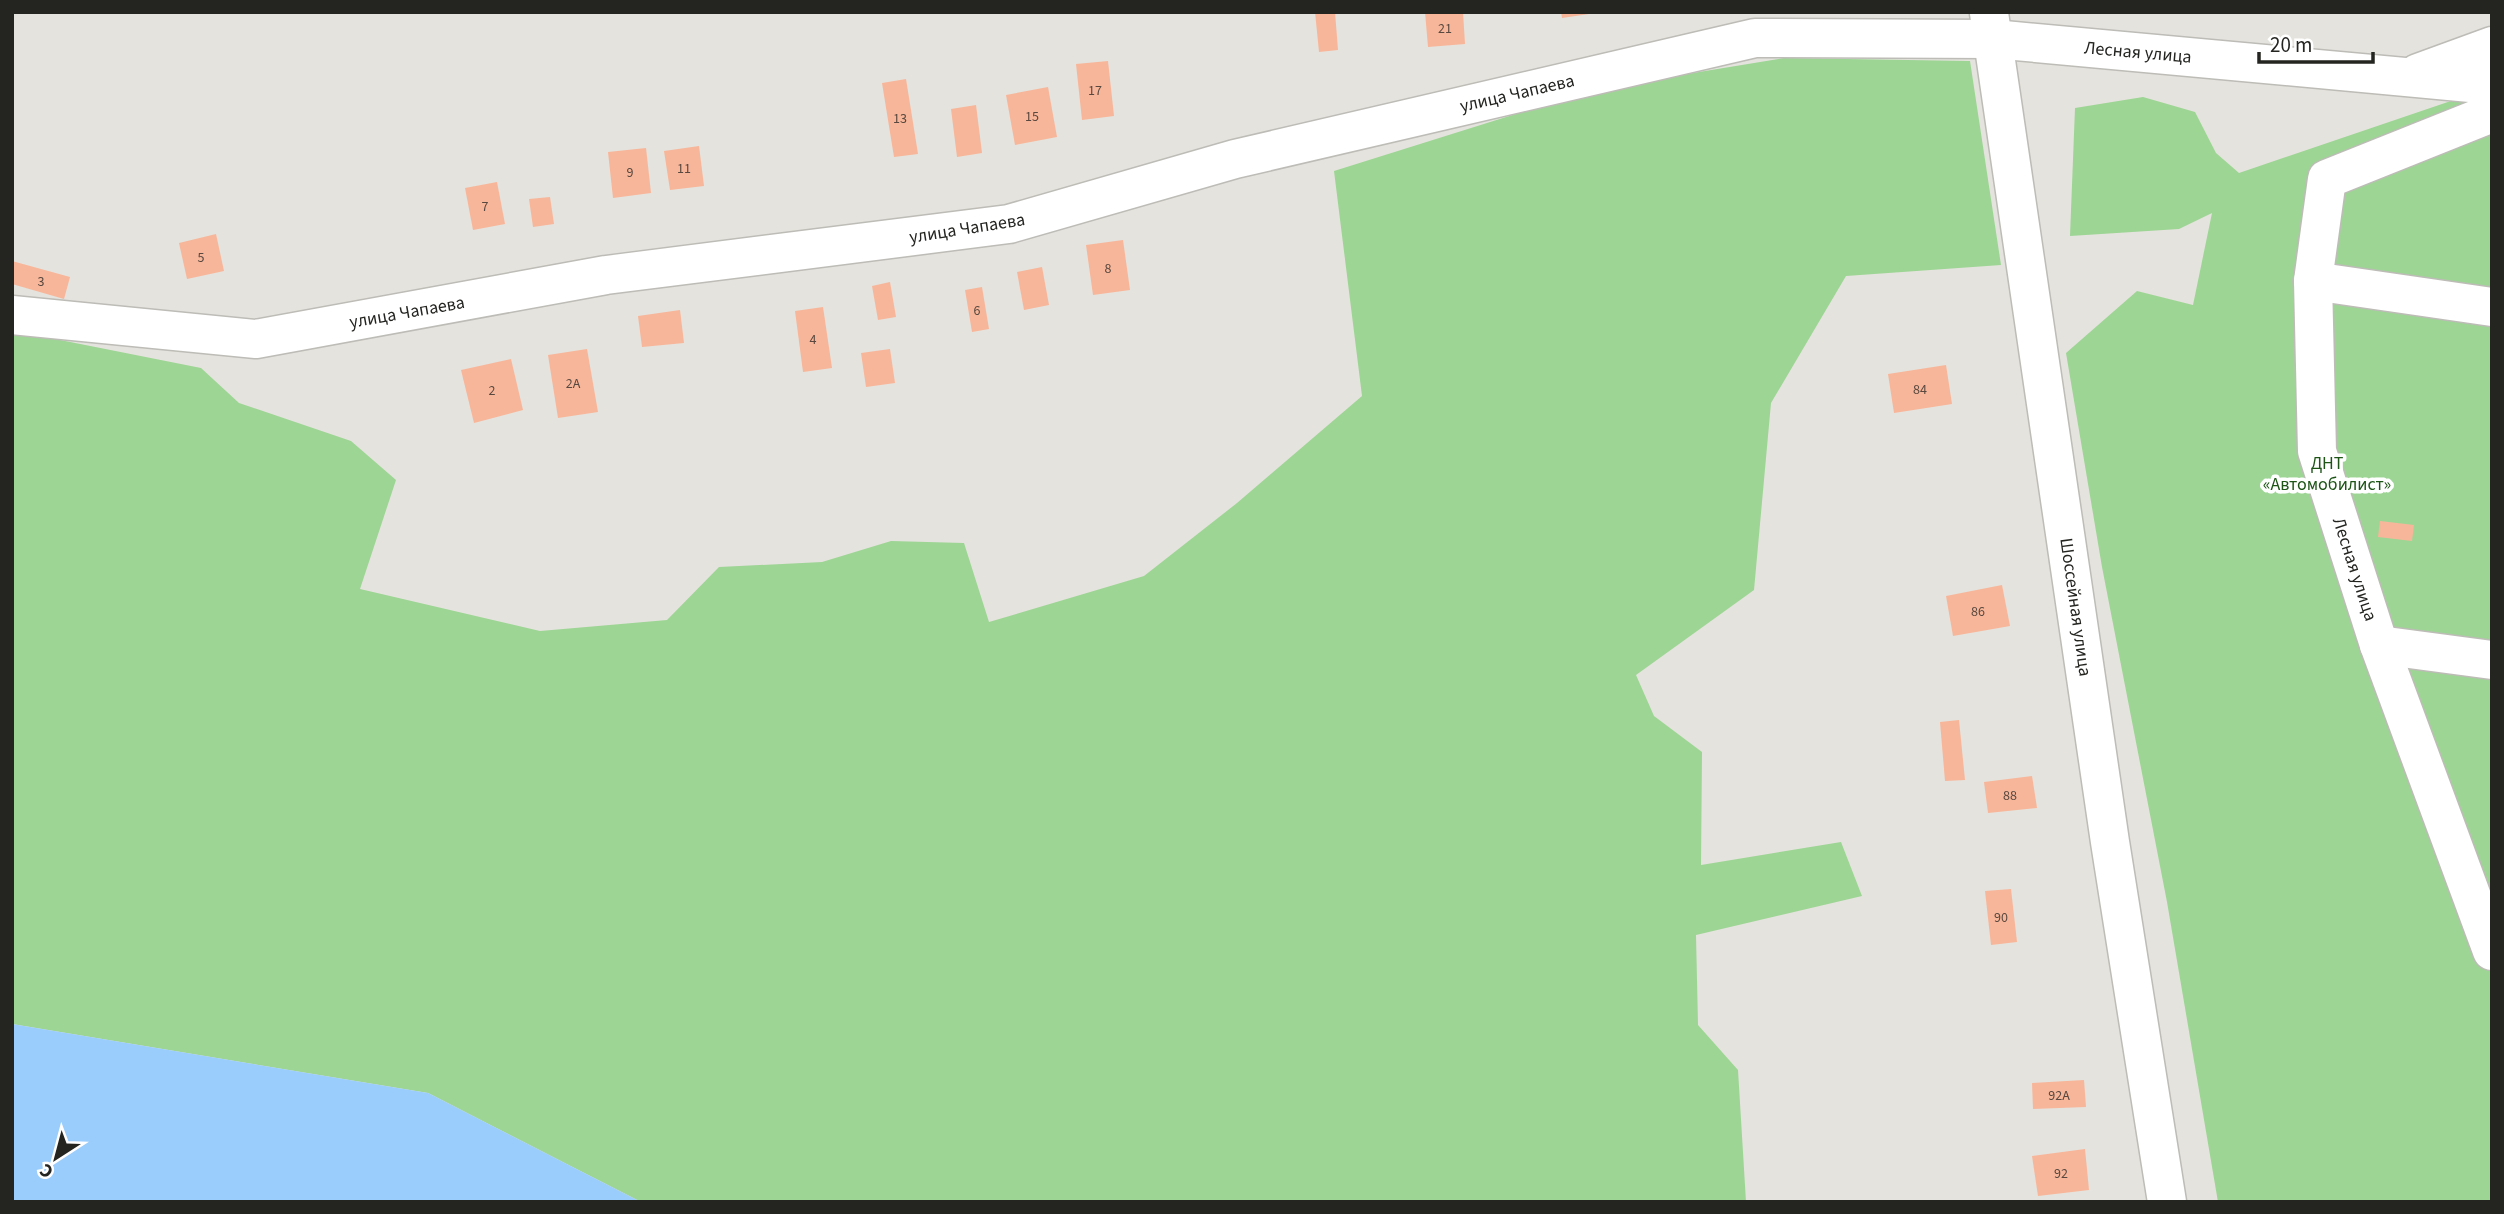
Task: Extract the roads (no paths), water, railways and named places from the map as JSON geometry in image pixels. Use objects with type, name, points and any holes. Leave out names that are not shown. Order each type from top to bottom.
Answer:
[{"type":"street","name":"Лесная улица","points":[[1991,25],[2492,85]]},
{"type":"street","name":"улица Чапаева","points":[[12,315],[256,339],[606,275],[1009,225],[1235,159],[1755,38],[1991,25]]},
{"type":"street","name":"Шоссейная улица","points":[[1991,25],[2110,842],[2167,1202]]},
{"type":"street","points":[[2408,76],[2492,46]]},
{"type":"street","name":"Лесная улица","points":[[2492,113],[2327,179],[2313,281],[2317,451],[2379,645],[2492,951]]},
{"type":"street","points":[[2313,281],[2492,307]]},
{"type":"street","points":[[2379,645],[2492,660]]},
{"type":"water","points":[[12,1024],[428,1093],[641,1202],[12,1202]]},
{"type":"park label","name":"ДНТ «Автомобилист»","points":[[2327,473]]}]
